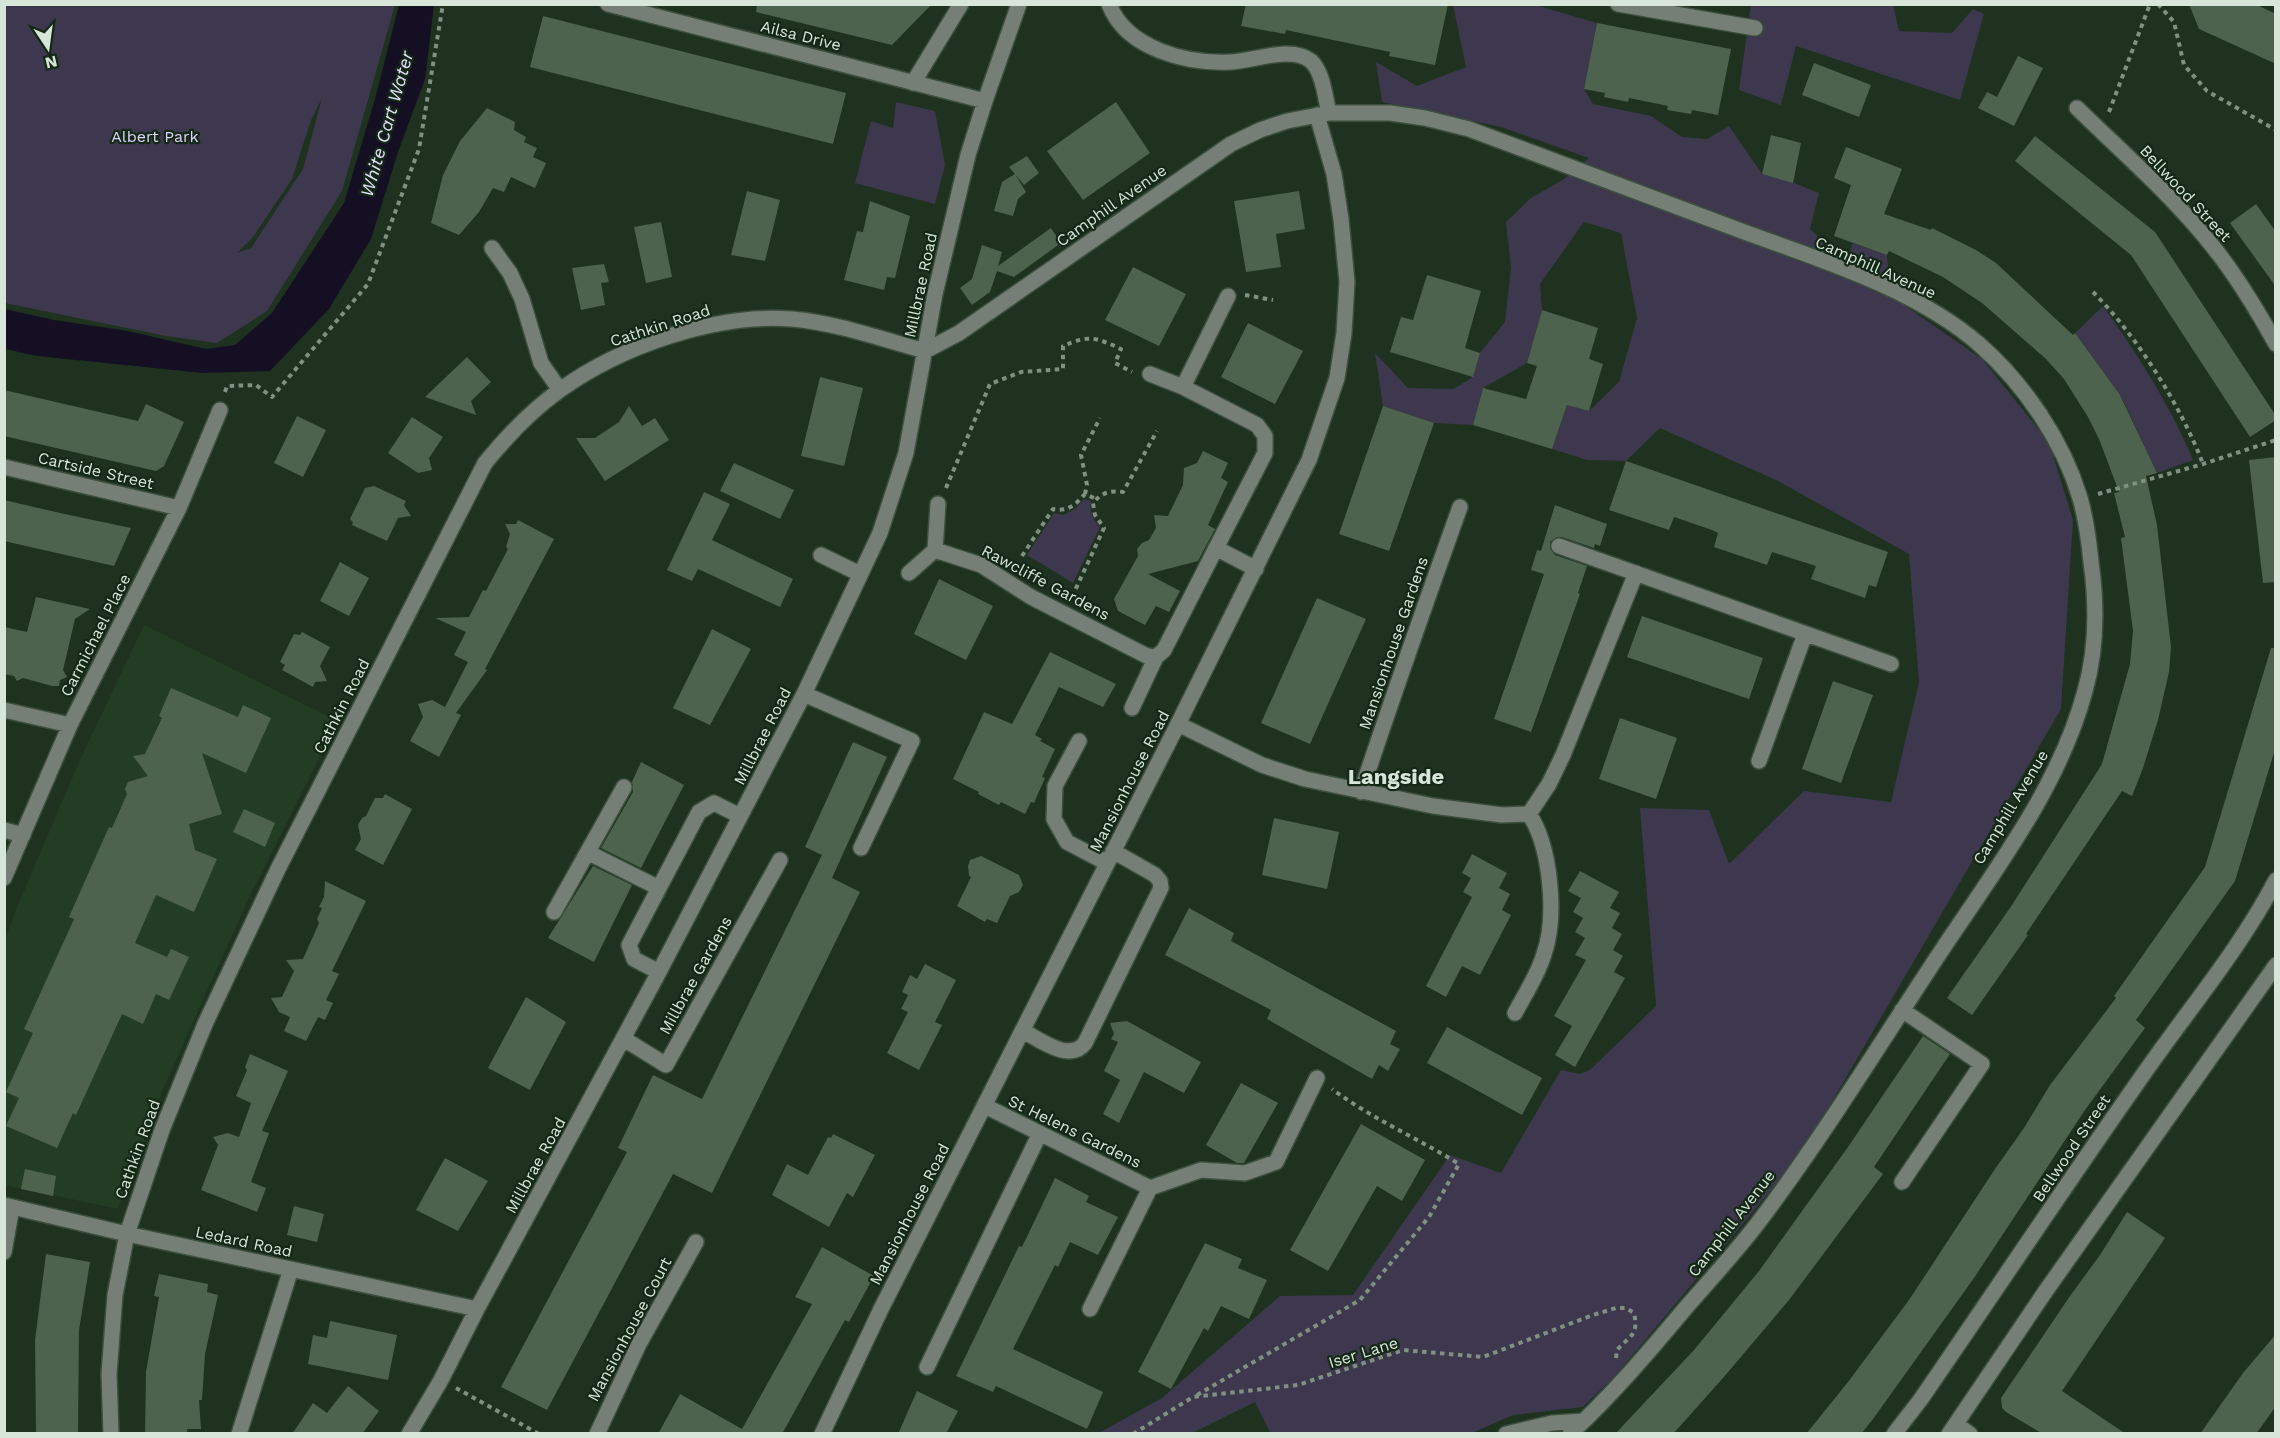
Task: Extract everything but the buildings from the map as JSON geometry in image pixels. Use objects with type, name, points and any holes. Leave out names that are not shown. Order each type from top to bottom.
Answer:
[{"type":"street","name":"Ailsa Drive","points":[[608,4],[985,101]]},
{"type":"street","points":[[913,83],[961,4]]},
{"type":"street","name":"Millbrae Road","points":[[409,1434],[441,1380],[477,1309],[624,1039],[804,694],[880,533],[906,453],[951,225],[985,101],[1019,4]]},
{"type":"street","points":[[1109,4],[1117,21],[1128,32],[1147,45],[1174,56],[1200,61],[1230,62],[1286,53],[1302,56],[1312,62],[1320,76],[1323,114]]},
{"type":"street","points":[[1618,4],[1755,28]]},
{"type":"street","name":"Bellwood Street","points":[[2077,108],[2185,214],[2214,247],[2250,299],[2276,344]]},
{"type":"street","name":"Camphill Avenue","points":[[925,351],[958,333],[1231,144],[1287,121],[1323,114],[1390,113],[1425,118],[1469,129],[1816,258],[1897,293],[1942,318],[1979,344],[2009,375],[2045,422],[2068,465],[2080,499],[2088,531],[2094,588],[2094,639],[2085,691],[2061,758],[2025,824],[1760,1221],[1629,1375],[1570,1434]]},
{"type":"street","name":"Mansionhouse Road","points":[[822,1434],[881,1309],[1178,724],[1309,460],[1337,378],[1347,282],[1341,219],[1323,114]]},
{"type":"street","points":[[492,248],[510,273],[522,299],[541,363],[560,390]]},
{"type":"street","points":[[1183,387],[1227,297]]},
{"type":"street","name":"Cathkin Road","points":[[111,1434],[109,1374],[116,1295],[127,1234],[162,1130],[205,1024],[278,869],[414,598],[485,463],[510,432],[560,390],[602,364],[642,347],[700,328],[735,321],[790,319],[829,324],[925,351]]},
{"type":"street","points":[[1132,708],[1156,657],[1164,650],[1265,453],[1265,436],[1257,425],[1183,387],[1150,374]]},
{"type":"street","name":"Carmichael Place","points":[[4,878],[70,725],[179,508],[220,410]]},
{"type":"street","name":"Cartside Street","points":[[4,467],[179,508]]},
{"type":"street","points":[[909,573],[935,550],[938,504]]},
{"type":"street","name":"Mansionhouse Gardens","points":[[1361,792],[1402,668],[1428,603],[1460,507]]},
{"type":"street","points":[[1559,546],[1891,664]]},
{"type":"street","points":[[1216,548],[1256,568]]},
{"type":"street","name":"Rawcliffe Gardens","points":[[935,550],[981,565],[1030,597],[1147,656],[1156,657]]},
{"type":"street","points":[[821,555],[860,574]]},
{"type":"street","points":[[1529,814],[1549,784],[1563,755],[1636,573]]},
{"type":"street","points":[[1759,761],[1805,633]]},
{"type":"street","points":[[804,694],[912,741],[861,848]]},
{"type":"street","points":[[4,710],[70,725]]},
{"type":"street","points":[[1178,724],[1262,765],[1305,779],[1361,792],[1473,812],[1502,815],[1529,814]]},
{"type":"street","points":[[1023,1031],[1066,1052],[1078,1049],[1085,1042],[1161,888],[1160,880],[1155,875],[1067,842],[1054,819],[1055,786],[1079,741]]},
{"type":"street","points":[[554,912],[624,787]]},
{"type":"street","points":[[659,972],[634,959],[629,945],[699,812],[714,803],[740,816]]},
{"type":"street","points":[[1515,1013],[1535,975],[1548,938],[1550,897],[1547,863],[1542,838],[1529,814]]},
{"type":"street","points":[[4,830],[23,834]]},
{"type":"street","points":[[589,853],[659,888]]},
{"type":"street","name":"Millbrae Gardens","points":[[624,1039],[666,1065],[780,860]]},
{"type":"street","name":"Bellwood Street","points":[[1894,1434],[1921,1399],[2145,1071],[2205,990],[2251,923],[2276,880]]},
{"type":"street","points":[[1970,1434],[1953,1429],[2045,1292],[2276,965]]},
{"type":"street","points":[[1902,1010],[1982,1064],[1902,1182]]},
{"type":"street","name":"St Helens Gardens","points":[[1090,1309],[1150,1188],[1201,1170],[1245,1173],[1276,1162],[1317,1078]]},
{"type":"street","name":"St Helens Gardens","points":[[985,1106],[1150,1188]]},
{"type":"street","points":[[927,1366],[1040,1133]]},
{"type":"street","points":[[4,1252],[8,1206]]},
{"type":"street","name":"Ledard Road","points":[[8,1206],[127,1234],[477,1309]]},
{"type":"street","name":"Mansionhouse Court","points":[[597,1434],[639,1344],[696,1242]]},
{"type":"street","points":[[239,1434],[291,1269]]},
{"type":"street","points":[[1506,1434],[1552,1423],[1584,1421]]},
{"type":"path","points":[[220,410],[227,386],[256,385],[272,397],[368,284],[419,149],[443,4]]},
{"type":"path","points":[[2101,132],[2150,4]]},
{"type":"path","points":[[2158,4],[2174,22],[2184,65],[2207,91],[2276,130]]},
{"type":"path","points":[[2093,292],[2145,356],[2192,436],[2203,464]]},
{"type":"path","points":[[1227,297],[1239,294],[1273,300]]},
{"type":"path","points":[[938,504],[990,384],[1021,372],[1063,369],[1063,346],[1081,338],[1098,338],[1121,349],[1115,363],[1139,375],[1150,374]]},
{"type":"path","points":[[1022,556],[1053,508],[1062,510],[1074,506],[1085,494],[1087,485],[1081,455],[1100,418]]},
{"type":"path","points":[[1064,614],[1104,528],[1095,515],[1093,502],[1100,494],[1114,490],[1123,492],[1157,431]]},
{"type":"path","points":[[2080,499],[2203,464],[2276,440]]},
{"type":"path","points":[[1085,494],[1096,500]]},
{"type":"path","points":[[1193,1397],[1293,1341],[1360,1300],[1429,1217],[1458,1164],[1432,1147],[1356,1107],[1317,1078]]},
{"type":"path","name":"Iser Lane","points":[[1133,1434],[1193,1397],[1298,1385],[1403,1350],[1482,1357],[1593,1314],[1616,1308],[1626,1308],[1634,1313],[1637,1325],[1634,1336],[1617,1350],[1616,1358],[1629,1375]]},
{"type":"path","points":[[441,1380],[539,1434]]},
{"type":"shaded area","points":[[144,625],[338,721],[249,898],[198,1011],[164,1087],[118,1209],[5,1185],[4,943],[79,762]]},
{"type":"green space","name":"Albert Park","points":[[4,5],[395,5],[342,191],[267,311],[217,343],[166,336],[5,303]],"holes":[[[322,98],[303,169],[251,248],[237,253],[253,237],[292,179],[311,120]]]},
{"type":"green space","points":[[1453,5],[1535,5],[1597,23],[1584,89],[1593,104],[1651,116],[1682,137],[1707,139],[1729,126],[1762,174],[1819,193],[1810,229],[1845,262],[1853,243],[1887,255],[1891,296],[1982,359],[2049,442],[2073,520],[2061,709],[1802,1153],[1615,1376],[1583,1407],[1513,1415],[1472,1433],[1271,1434],[1255,1402],[1192,1433],[1097,1434],[1162,1398],[1280,1296],[1353,1295],[1450,1155],[1501,1173],[1561,1070],[1580,1074],[1590,1070],[1656,1006],[1640,808],[1709,810],[1729,864],[1804,791],[1891,802],[1919,682],[1909,554],[1778,481],[1660,428],[1626,461],[1587,460],[1552,449],[1567,405],[1589,411],[1619,382],[1637,318],[1621,233],[1584,222],[1540,284],[1542,310],[1527,363],[1483,388],[1473,425],[1434,423],[1383,406],[1375,353],[1408,388],[1454,389],[1473,377],[1480,353],[1505,322],[1511,268],[1506,222],[1531,198],[1564,179],[1589,158],[1501,127],[1382,102],[1376,62],[1417,86],[1466,67]]},
{"type":"green space","points":[[1751,5],[1893,5],[1899,31],[1952,33],[1973,9],[1984,14],[1960,100],[1796,46],[1781,105],[1739,90]]},
{"type":"green space","points":[[896,102],[935,111],[945,165],[935,204],[855,183],[871,121],[893,128]]},
{"type":"green space","points":[[2103,306],[2152,381],[2174,419],[2193,460],[2157,473],[2123,400],[2075,333]]},
{"type":"green space","points":[[1084,499],[1091,501],[1092,515],[1100,527],[1073,583],[1027,555],[1054,513],[1063,515],[1075,509]]},
{"type":"water","name":"White Cart Water","points":[[399,5],[434,5],[425,79],[398,152],[371,239],[329,309],[270,371],[203,373],[37,356],[5,349],[5,309],[54,320],[128,331],[206,349],[235,345],[272,313],[344,203],[375,99]]},
{"type":"district","name":"Langside","points":[[1396,776]]}]
